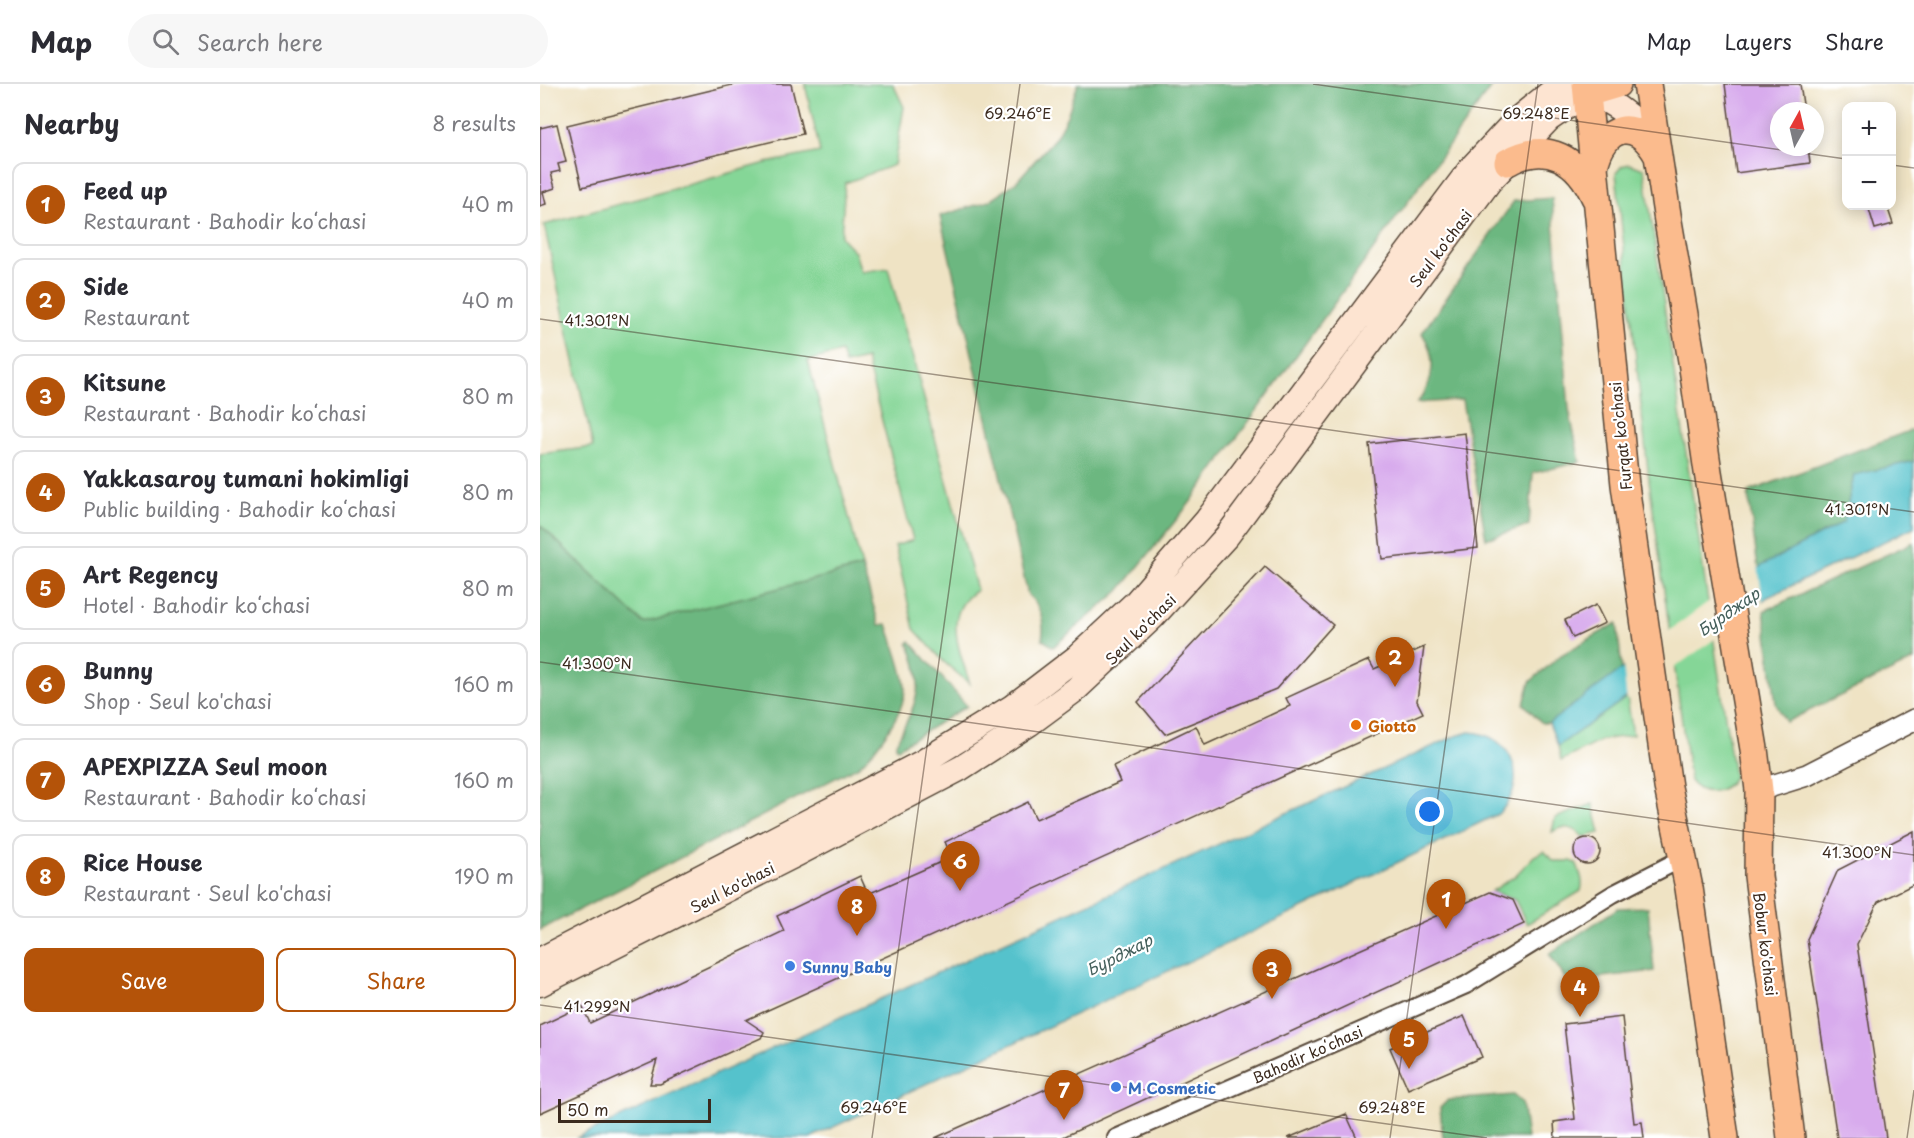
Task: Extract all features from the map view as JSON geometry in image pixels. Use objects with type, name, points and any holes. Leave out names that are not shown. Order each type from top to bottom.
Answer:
[{"type":"main road","name":"Seul ko'chasi","points":[[540,960],[921,763],[1012,707],[1076,658],[1135,603],[1208,520],[1471,168],[1516,120],[1554,90],[1565,92],[1617,84]]},
{"type":"main road","points":[[1647,84],[1658,156]]},
{"type":"main road","name":"Seul ko'chasi","points":[[540,984],[961,768],[1029,724],[1081,684],[1153,618],[1221,543],[1489,182],[1549,119],[1586,88]]},
{"type":"main road","points":[[1586,88],[1627,114],[1644,131],[1658,156]]},
{"type":"main road","name":"Furqat ko'chasi","points":[[1586,88],[1625,485],[1668,787],[1683,858]]},
{"type":"main road","points":[[1594,167],[1597,155],[1607,138],[1623,129],[1646,138],[1658,156]]},
{"type":"main road","points":[[1508,162],[1530,152],[1542,152],[1561,158],[1582,175],[1598,207]]},
{"type":"main road","name":"Bobur ko'chasi","points":[[1658,156],[1754,749],[1759,790],[1758,876],[1791,1138]]},
{"type":"main road","points":[[1683,858],[1725,1138]]},
{"type":"street","points":[[1759,790],[1807,775],[1914,720]]},
{"type":"street","name":"Bahodir koʻchasi","points":[[1116,1138],[1466,985],[1613,894],[1683,858]]},
{"type":"green space","points":[[805,84],[893,84],[904,107],[894,165],[845,183],[841,237],[855,252],[861,272],[888,268],[977,590],[959,609],[956,621],[958,646],[970,684],[944,662],[914,629],[895,546],[913,540],[866,359],[845,364],[841,352],[808,361],[862,567],[643,623],[540,525],[540,454],[593,447],[544,225],[766,163],[820,152]]},
{"type":"green space","points":[[1078,84],[1498,84],[1491,87],[1189,504],[1119,591],[1053,647],[1042,639],[1041,615],[1036,604],[1028,595],[940,216],[989,201],[1016,182],[1055,138],[1067,116]]},
{"type":"green space","points":[[1629,164],[1644,169],[1734,777],[1725,787],[1713,791],[1701,790],[1690,781],[1649,480],[1616,173],[1622,166]]},
{"type":"green space","points":[[1552,198],[1569,410],[1580,462],[1533,473],[1529,525],[1486,539],[1462,400],[1417,403],[1427,386],[1432,369],[1430,351],[1422,333],[1514,201]]},
{"type":"green space","points":[[1914,429],[1914,461],[1854,475],[1844,522],[1758,568],[1748,492]]},
{"type":"green space","points":[[540,525],[643,623],[862,567],[879,625],[887,624],[905,687],[901,707],[889,730],[859,766],[540,930]]},
{"type":"green space","points":[[1914,542],[1914,660],[1786,722],[1776,704],[1764,611]]},
{"type":"green space","points":[[1617,623],[1622,670],[1549,723],[1542,723],[1524,704],[1530,682],[1561,655]]},
{"type":"green space","points":[[910,641],[967,706],[898,748],[896,743],[917,694],[917,671],[908,643]]},
{"type":"green space","points":[[1627,697],[1633,735],[1602,740],[1561,761],[1558,746]]},
{"type":"green space","points":[[1593,804],[1600,833],[1583,837],[1573,829],[1565,828],[1552,832],[1555,818]]},
{"type":"green space","points":[[1544,851],[1554,861],[1576,863],[1582,887],[1581,891],[1527,924],[1515,900],[1492,891],[1515,876],[1534,856]]},
{"type":"green space","points":[[1648,907],[1654,971],[1567,981],[1549,954],[1618,908]]},
{"type":"green space","points":[[1513,1095],[1522,1103],[1527,1138],[1443,1138],[1440,1108],[1448,1100]]},
{"type":"water","name":"Бурджар","points":[[1914,461],[1914,527],[1768,597],[1558,746],[1549,723],[1761,566],[1844,522],[1854,475]]},
{"type":"water","name":"Бурджар","points":[[1469,732],[1485,735],[1497,741],[1507,751],[1513,762],[1514,789],[1508,802],[1498,814],[1297,911],[810,1138],[576,1138],[1453,737]]},
{"type":"pier","points":[[1758,565],[1763,605],[1627,701],[1623,665]]},
{"type":"building","points":[[736,84],[791,84],[803,134],[582,187],[567,125]]},
{"type":"building","points":[[1725,84],[1800,84],[1803,102],[1770,102],[1770,156],[1809,156],[1810,163],[1736,173]]},
{"type":"building","points":[[557,124],[566,162],[558,164],[560,171],[551,173],[555,188],[543,192],[546,204],[540,206],[540,128]]},
{"type":"building","points":[[1869,210],[1888,210],[1893,224],[1875,229]]},
{"type":"building","points":[[1465,433],[1478,548],[1382,559],[1369,444]]},
{"type":"building","points":[[1265,567],[1333,625],[1276,689],[1165,734],[1138,702]]},
{"type":"building","points":[[1596,605],[1605,623],[1573,638],[1565,620]]},
{"type":"building","points":[[1424,647],[1417,701],[1423,713],[746,1020],[764,1032],[761,1038],[660,1084],[650,1084],[657,1060],[540,1113],[540,1026],[582,1006],[590,1023],[784,931],[777,916],[860,876],[868,894],[952,857],[945,842],[1028,802],[1036,819],[1120,782],[1113,766],[1196,726],[1205,745],[1290,706],[1286,698],[1369,660],[1374,669]]},
{"type":"building","points":[[1914,831],[1914,884],[1878,902],[1857,944],[1886,1138],[1837,1138],[1807,939],[1838,870]]},
{"type":"building","points":[[1587,838],[1597,841],[1600,851],[1597,861],[1587,864],[1577,861],[1574,851],[1577,841]]},
{"type":"building","points":[[1490,892],[1513,900],[1524,924],[1061,1138],[935,1138]]},
{"type":"building","points":[[1464,1016],[1482,1057],[1408,1089],[1390,1048]]},
{"type":"building","points":[[1622,1017],[1634,1123],[1642,1122],[1644,1138],[1555,1138],[1554,1122],[1575,1119],[1564,1024]]},
{"type":"building","points":[[1346,1114],[1357,1138],[1288,1138]]},
{"type":"place","name":"Side","points":[[1395,687]]},
{"type":"place","name":"Giotto","points":[[1356,725]]},
{"type":"place","name":"Bunny","points":[[960,891]]},
{"type":"place","name":"Feed up","points":[[1446,929]]},
{"type":"place","name":"Rice House","points":[[857,936]]},
{"type":"place","name":"Sunny Baby","points":[[790,966]]},
{"type":"place","name":"Kitsune","points":[[1272,999]]},
{"type":"place","name":"Yakkasaroy tumani hokimligi","points":[[1580,1017]]},
{"type":"place","name":"Art Regency","points":[[1409,1069]]},
{"type":"place","name":"M Cosmetic","points":[[1116,1087]]},
{"type":"place","name":"APEXPIZZA Seul moon","points":[[1064,1120]]}]
